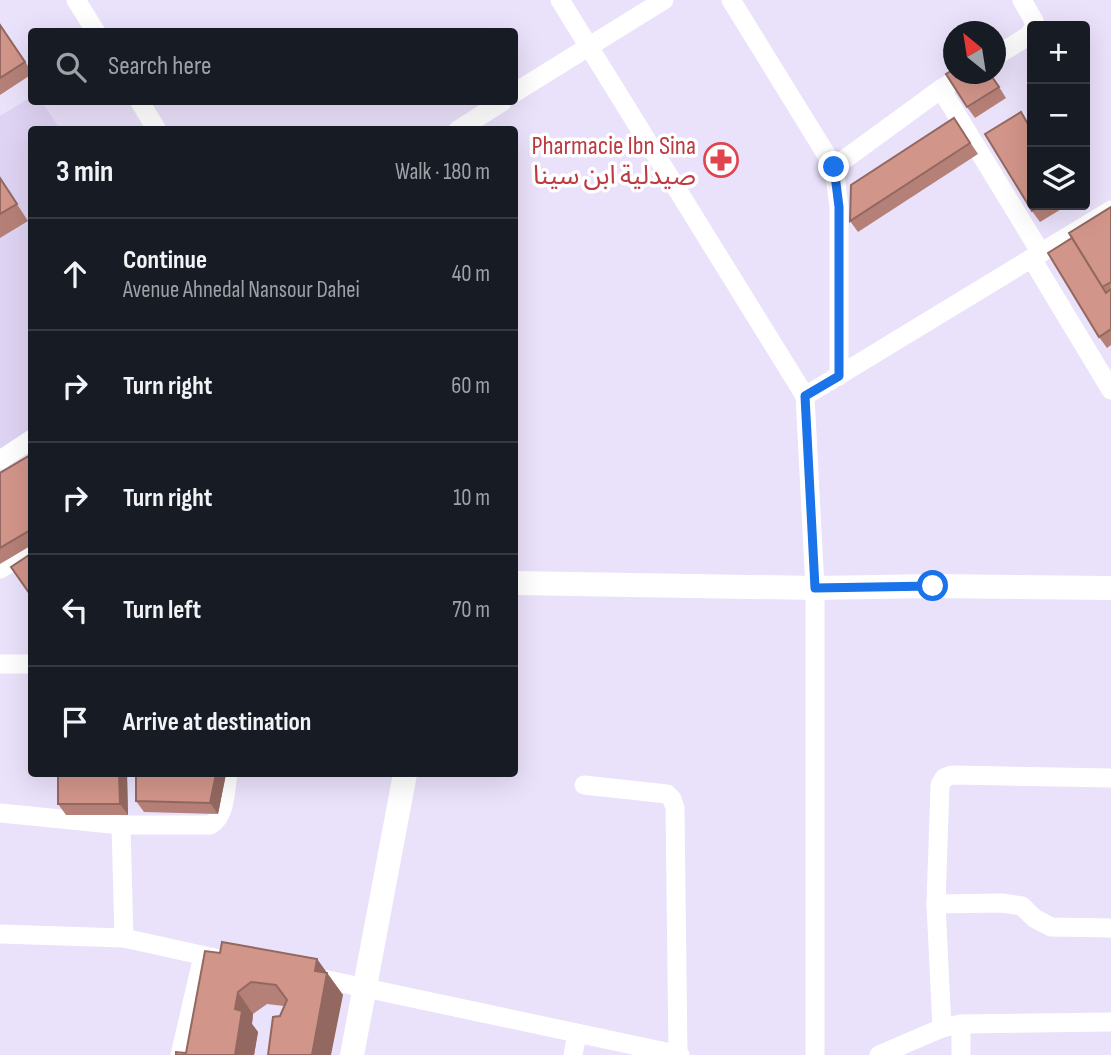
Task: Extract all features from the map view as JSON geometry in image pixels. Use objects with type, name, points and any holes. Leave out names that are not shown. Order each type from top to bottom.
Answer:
[{"type":"street","points":[[76,0],[94,28]]},
{"type":"street","points":[[560,0],[805,396],[815,588],[814,1055]]},
{"type":"street","points":[[518,90],[664,0]]},
{"type":"street","points":[[732,0],[834,167],[839,207],[839,376]]},
{"type":"street","points":[[1022,0],[1033,21]]},
{"type":"street","points":[[1006,50],[1027,37]]},
{"type":"street","points":[[834,167],[950,84]]},
{"type":"street","points":[[941,89],[1111,390]]},
{"type":"street","points":[[141,105],[154,126]]},
{"type":"street","points":[[464,126],[497,105]]},
{"type":"street","points":[[805,396],[1111,210]]},
{"type":"street","points":[[0,460],[28,442]]},
{"type":"street","points":[[0,569],[28,552]]},
{"type":"street","points":[[518,583],[815,588],[1111,588]]},
{"type":"street","points":[[0,664],[28,664]]},
{"type":"street","points":[[961,1055],[951,1026],[936,904],[940,785],[944,778],[952,775],[1111,778]]},
{"type":"street","points":[[0,813],[121,825],[210,825],[218,821],[221,814],[227,777]]},
{"type":"street","points":[[352,1055],[404,777]]},
{"type":"street","points":[[284,971],[365,986],[679,1055],[675,808],[672,799],[667,794],[584,785]]},
{"type":"street","points":[[121,825],[124,938]]},
{"type":"street","points":[[936,904],[1022,906],[1034,918],[1051,927],[1111,928]]},
{"type":"street","points":[[0,934],[124,938],[244,964]]},
{"type":"street","points":[[180,1055],[203,956]]},
{"type":"street","points":[[879,1055],[951,1026],[1111,1022]]},
{"type":"street","points":[[573,1055],[577,1034]]},
{"type":"shaded area","points":[[28,99],[28,105],[44,105],[58,126],[28,126],[28,438],[0,456],[0,116]]},
{"type":"building","points":[[0,25],[25,62],[0,78]]},
{"type":"building","points":[[952,84],[997,84],[999,87],[967,107]]},
{"type":"building","points":[[1021,112],[1027,122],[1027,203],[985,134]]},
{"type":"building","points":[[954,118],[970,143],[850,221],[851,185]]},
{"type":"building","points":[[0,178],[17,204],[0,214]]},
{"type":"building","points":[[1111,207],[1111,282],[1102,287],[1069,233]]},
{"type":"building","points":[[1072,238],[1106,293],[1111,289],[1111,329],[1099,337],[1048,253]]},
{"type":"building","points":[[28,456],[28,531],[0,548],[0,473]]},
{"type":"building","points":[[28,556],[28,591],[11,567]]},
{"type":"building","points":[[58,777],[119,777],[120,804],[58,804]]},
{"type":"building","points":[[136,777],[215,777],[210,803],[136,801]]},
{"type":"building","points":[[222,942],[317,959],[315,971],[327,973],[312,1055],[268,1055],[273,1017],[280,1016],[287,1000],[276,985],[251,982],[238,992],[235,1009],[242,1011],[235,1055],[176,1055],[176,1052],[186,1053],[205,951],[220,953]]},
{"type":"place","name":"Pharmacie Ibn Sina صيدلية ابن سينا","points":[[721,160]]},
{"type":"route","points":[[834,167],[839,207],[839,376],[805,396],[815,588],[933,586]]}]
